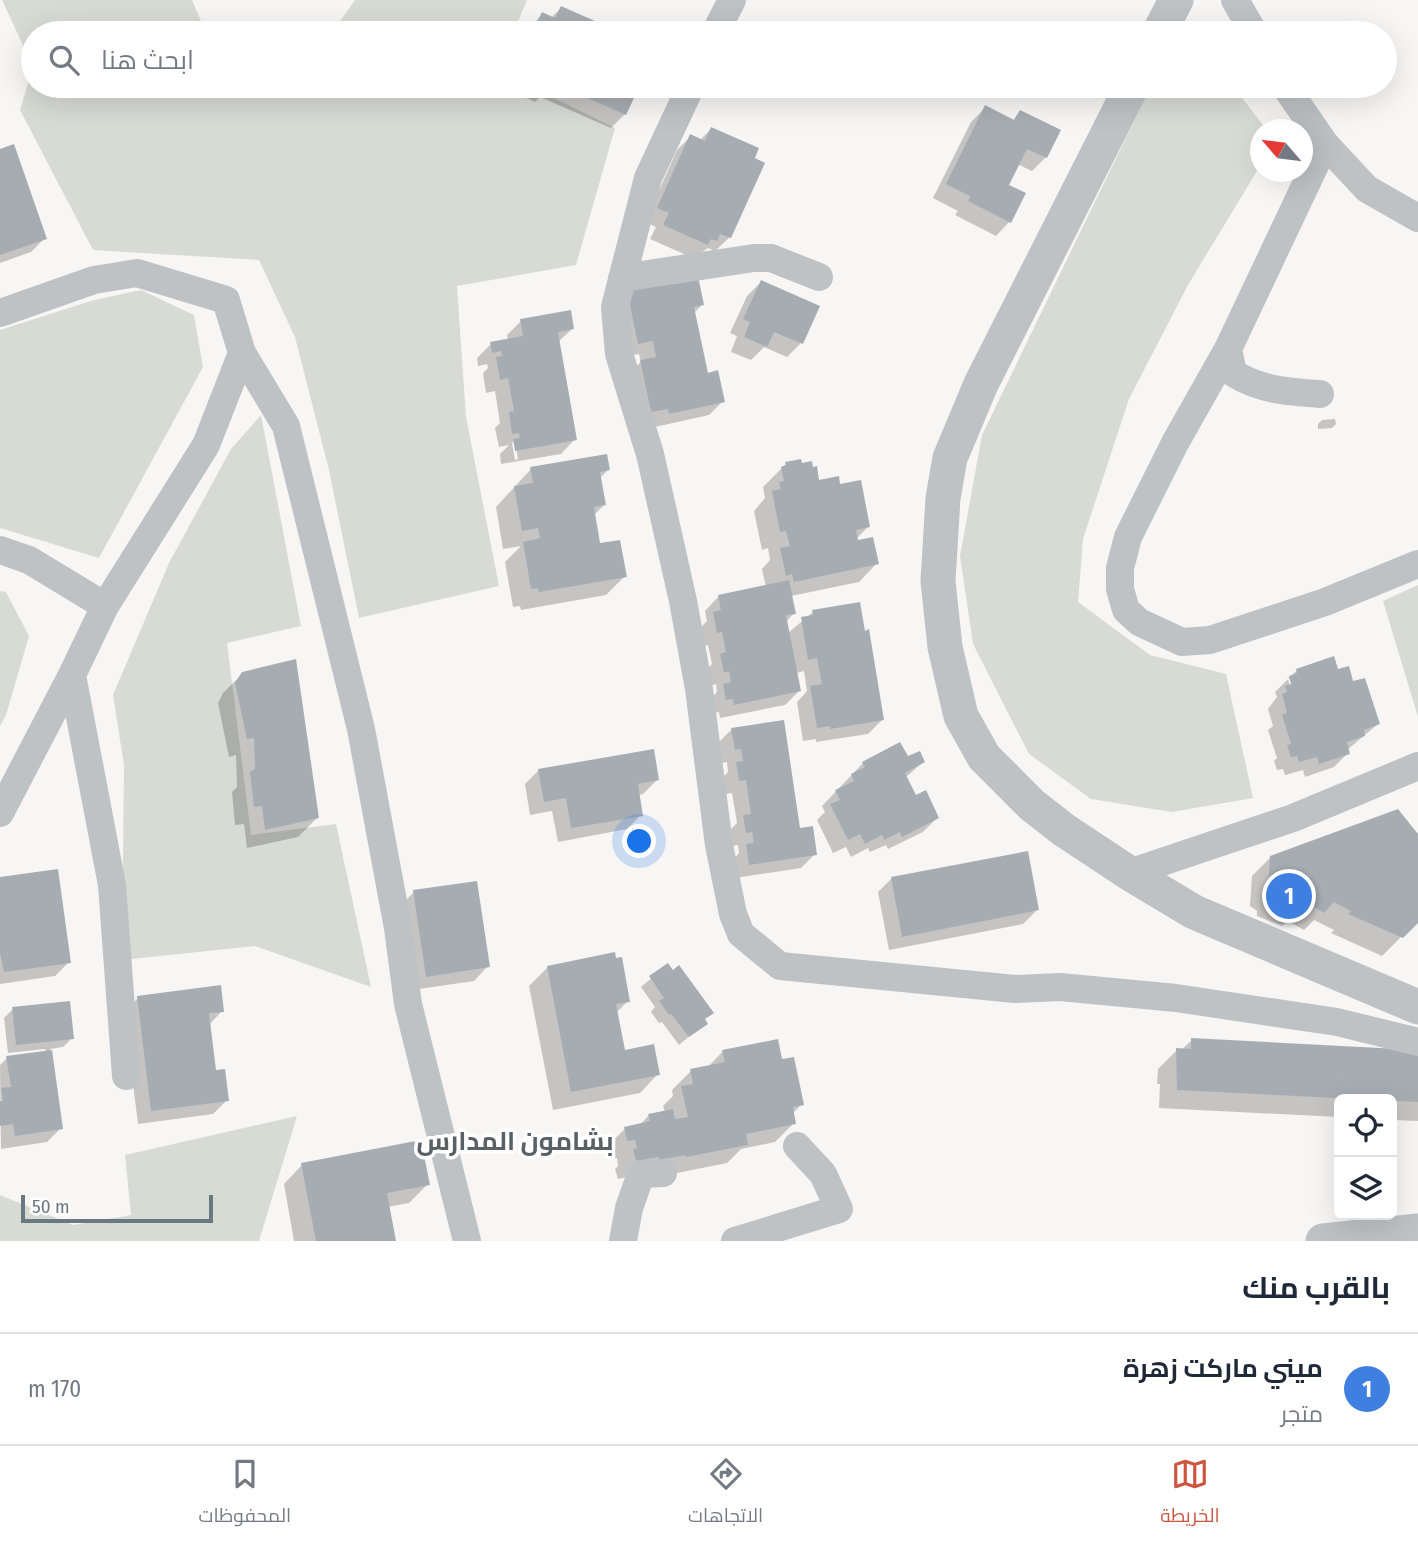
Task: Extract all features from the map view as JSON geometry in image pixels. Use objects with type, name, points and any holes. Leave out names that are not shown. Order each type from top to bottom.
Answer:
[{"type":"street","points":[[721,21],[732,0]]},
{"type":"street","points":[[1165,21],[1176,0]]},
{"type":"street","points":[[1235,0],[1247,21]]},
{"type":"street","points":[[685,98],[648,178],[615,307],[619,354],[650,454],[683,601],[699,689],[719,845],[733,914],[741,934],[780,966],[1015,989],[1060,987],[1176,998],[1337,1022],[1418,1042]]},
{"type":"street","points":[[1126,98],[981,384],[950,458],[943,498],[937,581],[945,647],[961,716],[984,757],[1032,805],[1063,830],[1129,873],[1194,912],[1418,1007]]},
{"type":"street","points":[[1293,98],[1325,144],[1367,189],[1418,218]]},
{"type":"street","points":[[1325,144],[1228,349],[1175,443],[1128,537],[1120,568],[1120,589],[1126,610],[1139,622],[1182,642],[1210,640],[1325,602],[1418,564]]},
{"type":"street","points":[[622,278],[754,258],[771,258],[819,277]]},
{"type":"street","points":[[0,313],[94,280],[138,273],[226,300],[242,353],[286,426],[362,729],[398,929],[408,1004],[467,1241]]},
{"type":"street","points":[[1228,349],[1233,373],[1250,384],[1281,391],[1320,394]]},
{"type":"street","points":[[0,813],[105,606],[206,445],[242,353]]},
{"type":"street","points":[[0,550],[29,560],[105,606]]},
{"type":"street","points":[[72,675],[112,884],[126,1076]]},
{"type":"street","points":[[1129,873],[1293,818],[1418,766]]},
{"type":"street","points":[[735,1241],[839,1209],[823,1174],[797,1146]]},
{"type":"street","points":[[623,1241],[629,1208],[641,1174],[663,1173]]},
{"type":"street","points":[[1323,1241],[1418,1231]]},
{"type":"shaded area","points":[[2,0],[192,0],[201,21],[21,21],[21,41]]},
{"type":"shaded area","points":[[355,0],[527,0],[518,21],[340,21]]},
{"type":"shaded area","points":[[24,98],[554,98],[615,128],[576,265],[457,286],[466,417],[499,586],[359,618],[329,470],[295,337],[259,260],[93,250],[20,110]]},
{"type":"shaded area","points":[[1145,98],[1242,98],[1258,119],[1250,119],[1250,182],[1188,285],[1129,399],[1083,539],[1078,602],[1150,655],[1226,674],[1253,798],[1172,812],[1091,799],[1029,754],[973,644],[960,556],[982,435]]},
{"type":"shaded area","points":[[141,290],[194,315],[203,367],[99,558],[0,528],[0,330],[94,300]]},
{"type":"shaded area","points":[[261,415],[301,626],[227,643],[251,835],[336,824],[371,987],[255,946],[122,960],[124,765],[113,695],[169,563],[231,449]]},
{"type":"shaded area","points":[[1418,585],[1418,717],[1383,601]]},
{"type":"shaded area","points":[[0,591],[6,592],[29,636],[6,715],[0,726]]},
{"type":"shaded area","points":[[297,1116],[259,1241],[0,1241],[0,1195],[73,1225],[131,1215],[125,1155]]},
{"type":"building","points":[[561,6],[595,21],[538,21],[542,12],[555,18]]},
{"type":"building","points":[[587,98],[634,98],[626,115]]},
{"type":"building","points":[[985,105],[1014,120],[1020,110],[1061,130],[1047,158],[1027,149],[1009,185],[1026,193],[1011,223],[968,201],[970,196],[946,184]]},
{"type":"building","points":[[711,127],[759,148],[755,158],[765,163],[731,238],[720,234],[717,241],[711,239],[708,245],[663,225],[669,213],[657,208],[690,134],[705,141]]},
{"type":"building","points":[[14,144],[47,239],[0,255],[0,149]]},
{"type":"building","points":[[698,276],[704,305],[694,307],[708,373],[718,370],[725,402],[669,414],[668,409],[651,412],[640,360],[656,357],[653,341],[638,344],[627,291]]},
{"type":"building","points":[[761,280],[820,306],[803,344],[774,332],[767,347],[744,337],[750,322],[743,319]]},
{"type":"building","points":[[571,310],[574,329],[558,332],[577,440],[515,451],[513,439],[520,438],[519,433],[512,434],[509,412],[514,411],[508,378],[500,380],[496,357],[502,356],[501,351],[492,353],[490,342],[523,336],[520,319]]},
{"type":"building","points":[[607,454],[610,470],[600,472],[606,505],[594,507],[600,543],[620,540],[627,577],[539,592],[538,588],[531,589],[523,542],[540,538],[538,528],[522,531],[514,486],[533,483],[530,467]]},
{"type":"building","points":[[801,459],[802,463],[812,461],[813,467],[817,466],[819,480],[839,476],[840,484],[861,480],[870,527],[856,530],[858,540],[873,537],[879,564],[794,582],[792,574],[786,576],[780,548],[790,546],[786,531],[780,532],[772,491],[781,489],[779,482],[784,481],[781,467],[786,465],[785,462]]},
{"type":"building","points":[[789,580],[796,614],[786,615],[801,691],[734,705],[733,699],[726,700],[723,684],[731,682],[729,671],[724,673],[720,654],[726,652],[722,632],[717,633],[713,612],[721,610],[718,595]]},
{"type":"building","points":[[860,602],[865,631],[869,629],[884,720],[830,729],[830,726],[817,728],[810,686],[822,684],[817,658],[808,660],[801,617],[813,615],[812,610]]},
{"type":"building","points":[[1334,656],[1338,669],[1349,666],[1353,681],[1365,678],[1380,724],[1364,730],[1365,736],[1347,742],[1350,754],[1319,764],[1317,757],[1299,762],[1297,756],[1291,757],[1287,745],[1291,744],[1282,715],[1287,713],[1282,694],[1287,692],[1285,686],[1291,684],[1289,676],[1297,673],[1296,669]]},
{"type":"building","points":[[296,659],[319,818],[265,830],[262,806],[254,807],[250,772],[255,769],[254,738],[247,739],[235,683],[242,672]]},
{"type":"building","points":[[784,720],[800,828],[813,826],[817,855],[749,865],[746,844],[754,843],[752,832],[746,833],[743,815],[751,814],[746,780],[739,781],[736,762],[743,761],[741,749],[735,750],[731,728]]},
{"type":"building","points":[[900,742],[908,756],[920,751],[925,762],[905,773],[916,795],[926,790],[939,818],[902,837],[900,832],[884,840],[882,835],[865,844],[860,834],[848,840],[830,804],[840,800],[835,790],[854,781],[851,774],[865,767],[862,762]]},
{"type":"building","points":[[654,749],[659,780],[638,784],[643,816],[571,828],[566,798],[544,802],[538,769]]},
{"type":"building","points":[[1398,809],[1418,834],[1418,923],[1403,938],[1348,914],[1351,911],[1334,902],[1324,913],[1306,902],[1302,909],[1275,897],[1275,892],[1268,888],[1270,856]]},
{"type":"building","points":[[1028,851],[1039,910],[902,937],[891,877]]},
{"type":"building","points":[[58,869],[71,963],[4,972],[0,953],[0,877]]},
{"type":"building","points":[[477,881],[490,967],[426,977],[413,890]]},
{"type":"building","points":[[615,952],[616,958],[622,957],[630,1002],[616,1004],[625,1050],[654,1044],[660,1075],[571,1092],[547,966]]},
{"type":"building","points":[[668,963],[673,970],[679,965],[714,1013],[705,1019],[708,1024],[689,1037],[659,1001],[664,998],[649,976]]},
{"type":"building","points":[[221,985],[224,1012],[209,1013],[216,1070],[225,1069],[229,1101],[151,1111],[137,996]]},
{"type":"building","points":[[70,1001],[74,1039],[16,1045],[12,1007]]},
{"type":"building","points":[[1191,1038],[1418,1050],[1418,1102],[1397,1101],[1397,1094],[1334,1094],[1334,1098],[1177,1090],[1176,1048],[1191,1049]]},
{"type":"building","points":[[778,1039],[782,1059],[794,1057],[804,1105],[793,1107],[796,1124],[746,1134],[748,1145],[686,1157],[659,1160],[659,1157],[636,1161],[633,1149],[637,1148],[635,1140],[627,1141],[624,1127],[650,1121],[648,1114],[673,1109],[675,1119],[688,1117],[681,1086],[693,1084],[690,1069],[725,1062],[722,1050]]},
{"type":"building","points":[[52,1050],[63,1129],[15,1136],[13,1124],[0,1126],[0,1101],[3,1101],[1,1088],[11,1087],[6,1056]]},
{"type":"building","points":[[421,1140],[430,1185],[387,1193],[396,1241],[316,1241],[301,1163]]},
{"type":"place","name":"ميني ماركت زهرة","points":[[1289,896]]},
{"type":"district","name":"بشامون المدارس","points":[[515,1141]]}]
